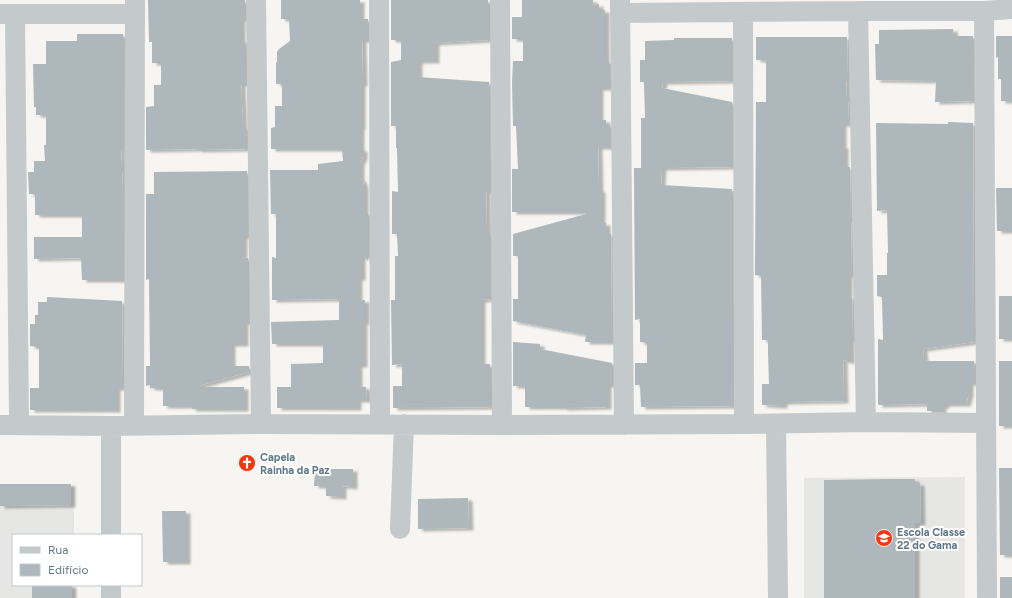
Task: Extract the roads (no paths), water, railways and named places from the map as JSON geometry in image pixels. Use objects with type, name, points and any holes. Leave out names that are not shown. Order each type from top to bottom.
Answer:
[{"type":"street","points":[[256,0],[261,424]]},
{"type":"street","points":[[379,0],[380,424]]},
{"type":"street","points":[[500,0],[502,425]]},
{"type":"street","points":[[134,425],[135,7],[7,14],[10,425],[110,426],[261,424],[624,425],[866,422],[986,423]]},
{"type":"street","points":[[624,425],[620,7],[744,12],[984,11],[1012,9]]},
{"type":"street","points":[[858,11],[866,422]]},
{"type":"street","points":[[984,11],[987,598]]},
{"type":"street","points":[[744,12],[744,424]]},
{"type":"street","points":[[400,529],[404,424]]},
{"type":"street","points":[[776,424],[778,598]]},
{"type":"street","points":[[110,426],[111,534]]},
{"type":"street","points":[[111,586],[111,598]]},
{"type":"place","name":"Capela Rainha da Paz","points":[[247,463]]},
{"type":"place","name":"Escola Classe 22 do Gama","points":[[884,538]]}]
